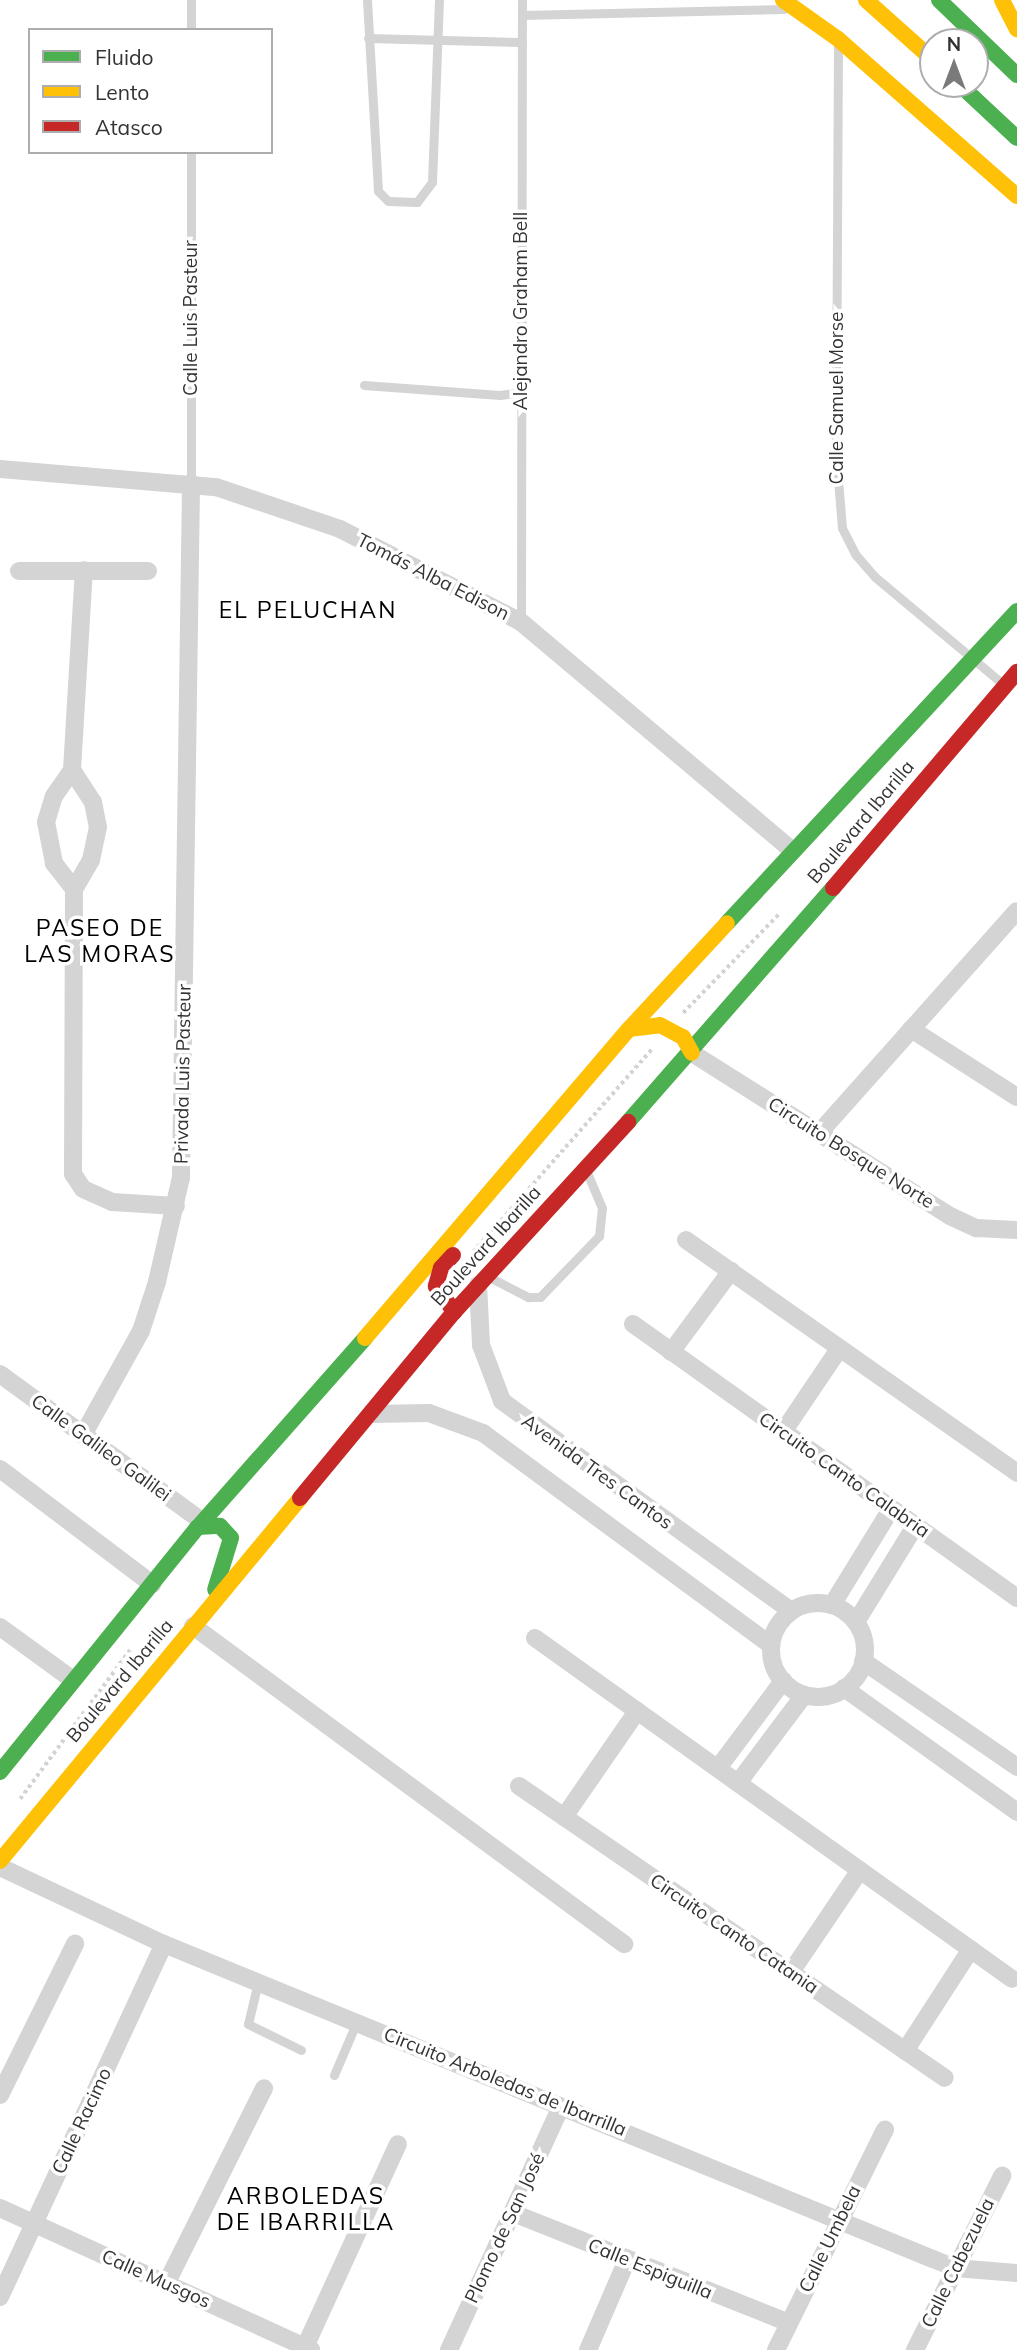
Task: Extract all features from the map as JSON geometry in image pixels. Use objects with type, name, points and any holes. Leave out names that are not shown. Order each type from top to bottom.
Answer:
[{"type":"main road","points":[[866,0],[919,47]]},
{"type":"main road","points":[[939,0],[1017,75]]},
{"type":"main road","points":[[1002,0],[1017,29]]},
{"type":"main road","points":[[1010,0],[1017,7]]},
{"type":"main road","points":[[790,4],[838,39],[894,86],[1017,196]]},
{"type":"main road","points":[[894,86],[931,101],[954,117]]},
{"type":"main road","points":[[974,98],[1017,138]]},
{"type":"main road","points":[[1000,158],[1017,173]]},
{"type":"main road","name":"Boulevard Ibarilla","points":[[0,1772],[201,1525],[505,1180],[629,1029],[792,850],[1017,611]]},
{"type":"main road","name":"Boulevard Ibarilla","points":[[0,1861],[454,1312],[692,1053],[1017,672]]},
{"type":"main road","points":[[629,1029],[660,1025],[683,1037],[692,1053]]},
{"type":"main road","points":[[454,1312],[438,1292],[437,1277],[492,1211],[505,1180]]},
{"type":"main road","points":[[201,1525],[220,1526],[231,1538],[211,1605]]},
{"type":"street","name":"Tomás Alba Edison","points":[[0,469],[191,483],[340,529],[521,622],[792,850]]},
{"type":"street","name":"Privada Luis Pasteur","points":[[83,1435],[141,1331],[176,1206],[184,1133],[191,483]]},
{"type":"street","points":[[74,889],[54,863],[46,836],[54,796],[72,770],[84,570]]},
{"type":"street","points":[[19,571],[148,571]]},
{"type":"street","points":[[72,770],[93,802],[98,827],[91,860],[74,889],[73,1174],[83,1189],[111,1202],[176,1206]]},
{"type":"street","points":[[819,1133],[911,1029],[1014,920]]},
{"type":"street","points":[[911,1029],[1017,1097]]},
{"type":"street","name":"Circuito Bosque Norte","points":[[692,1053],[950,1216],[976,1228],[1017,1230]]},
{"type":"street","points":[[686,1240],[1017,1473]]},
{"type":"street","points":[[671,1352],[731,1271]]},
{"type":"street","name":"Avenida Tres Cantos","points":[[482,1280],[481,1345],[502,1401],[792,1611]]},
{"type":"street","name":"Circuito Canto Calabria","points":[[633,1324],[1017,1598]]},
{"type":"street","points":[[783,1432],[839,1349]]},
{"type":"street","name":"Calle Galileo Galilei","points":[[0,1374],[201,1525]]},
{"type":"street","name":"Avenida Tres Cantos","points":[[371,1414],[429,1413],[483,1433],[771,1645]]},
{"type":"street","points":[[0,1469],[152,1584]]},
{"type":"street","points":[[832,1605],[891,1509]]},
{"type":"street","points":[[856,1622],[915,1526]]},
{"type":"street","points":[[818,1603],[832,1605],[856,1622],[865,1648],[863,1661],[844,1688],[819,1697],[804,1695],[783,1681],[771,1645],[774,1632],[792,1611],[818,1603]]},
{"type":"street","points":[[193,1626],[624,1944]]},
{"type":"street","points":[[0,1627],[73,1680]]},
{"type":"street","points":[[535,1638],[1012,1979]]},
{"type":"street","points":[[863,1661],[1017,1767]]},
{"type":"street","points":[[718,1768],[783,1681]]},
{"type":"street","points":[[844,1688],[1017,1812]]},
{"type":"street","points":[[738,1783],[804,1695]]},
{"type":"street","points":[[564,1817],[637,1711]]},
{"type":"street","name":"Circuito Canto Catania","points":[[519,1786],[945,2078]]},
{"type":"street","name":"Circuito Arboledas de Ibarrilla","points":[[0,1867],[164,1944],[955,2268],[1017,2273]]},
{"type":"street","points":[[791,1972],[860,1870]]},
{"type":"street","points":[[0,2095],[75,1944]]},
{"type":"street","name":"Calle Racimo","points":[[0,2297],[164,1944]]},
{"type":"street","points":[[905,2051],[971,1949]]},
{"type":"street","points":[[166,2284],[264,2088]]},
{"type":"street","name":"Plomo de San José","points":[[449,2350],[561,2106]]},
{"type":"street","name":"Calle Umbela","points":[[776,2350],[885,2129]]},
{"type":"street","points":[[308,2349],[398,2144]]},
{"type":"street","name":"Calle Cabezuela","points":[[915,2350],[1002,2176]]},
{"type":"street","name":"Calle Musgos","points":[[0,2208],[308,2349]]},
{"type":"street","name":"Calle Espiguilla","points":[[513,2213],[789,2323]]},
{"type":"street","points":[[588,2350],[627,2260]]},
{"type":"lane","points":[[191,0],[191,28]]},
{"type":"lane","points":[[367,0],[378,191],[381,198],[417,202],[432,182],[439,0]]},
{"type":"lane","name":"Alejandro Graham Bell","points":[[521,622],[522,0]]},
{"type":"lane","points":[[522,15],[790,4]]},
{"type":"lane","points":[[368,38],[522,42]]},
{"type":"lane","name":"Calle Samuel Morse","points":[[838,39],[836,456],[842,528],[855,554],[875,577],[1004,686]]},
{"type":"lane","name":"Calle Luis Pasteur","points":[[191,154],[191,483]]},
{"type":"lane","points":[[364,385],[500,395],[521,392]]},
{"type":"lane","points":[[482,1280],[528,1297],[540,1297],[550,1290],[599,1236],[604,1222],[602,1208],[585,1168]]},
{"type":"lane","points":[[258,1982],[248,2024],[301,2050]]},
{"type":"lane","points":[[334,2075],[357,2021]]},
{"type":"traffic: fast","points":[[939,0],[1017,75]]},
{"type":"traffic: fast","points":[[974,98],[1017,138]]},
{"type":"traffic: fast","points":[[727,923],[1017,611]]},
{"type":"traffic: fast","points":[[628,1122],[833,888]]},
{"type":"traffic: fast","points":[[0,1772],[198,1527],[365,1338]]},
{"type":"traffic: fast","points":[[198,1527],[220,1526],[231,1538],[215,1590]]},
{"type":"traffic: slow","points":[[783,0],[838,39],[1017,196]]},
{"type":"traffic: slow","points":[[866,0],[919,47]]},
{"type":"traffic: slow","points":[[1002,0],[1017,29]]},
{"type":"traffic: slow","points":[[365,1338],[629,1029],[727,923]]},
{"type":"traffic: slow","points":[[629,1029],[660,1025],[683,1037],[692,1053]]},
{"type":"traffic: slow","points":[[0,1861],[300,1498]]},
{"type":"traffic: jam","points":[[833,888],[1017,672]]},
{"type":"traffic: jam","points":[[300,1498],[454,1312],[628,1122]]},
{"type":"traffic: jam","points":[[453,1255],[441,1268],[436,1286],[454,1312]]},
{"type":"district","name":"EL PELUCHAN","points":[[308,610]]},
{"type":"district","name":"PASEO DE LAS MORAS","points":[[100,941]]},
{"type":"district","name":"ARBOLEDAS DE IBARRILLA","points":[[306,2209]]}]
